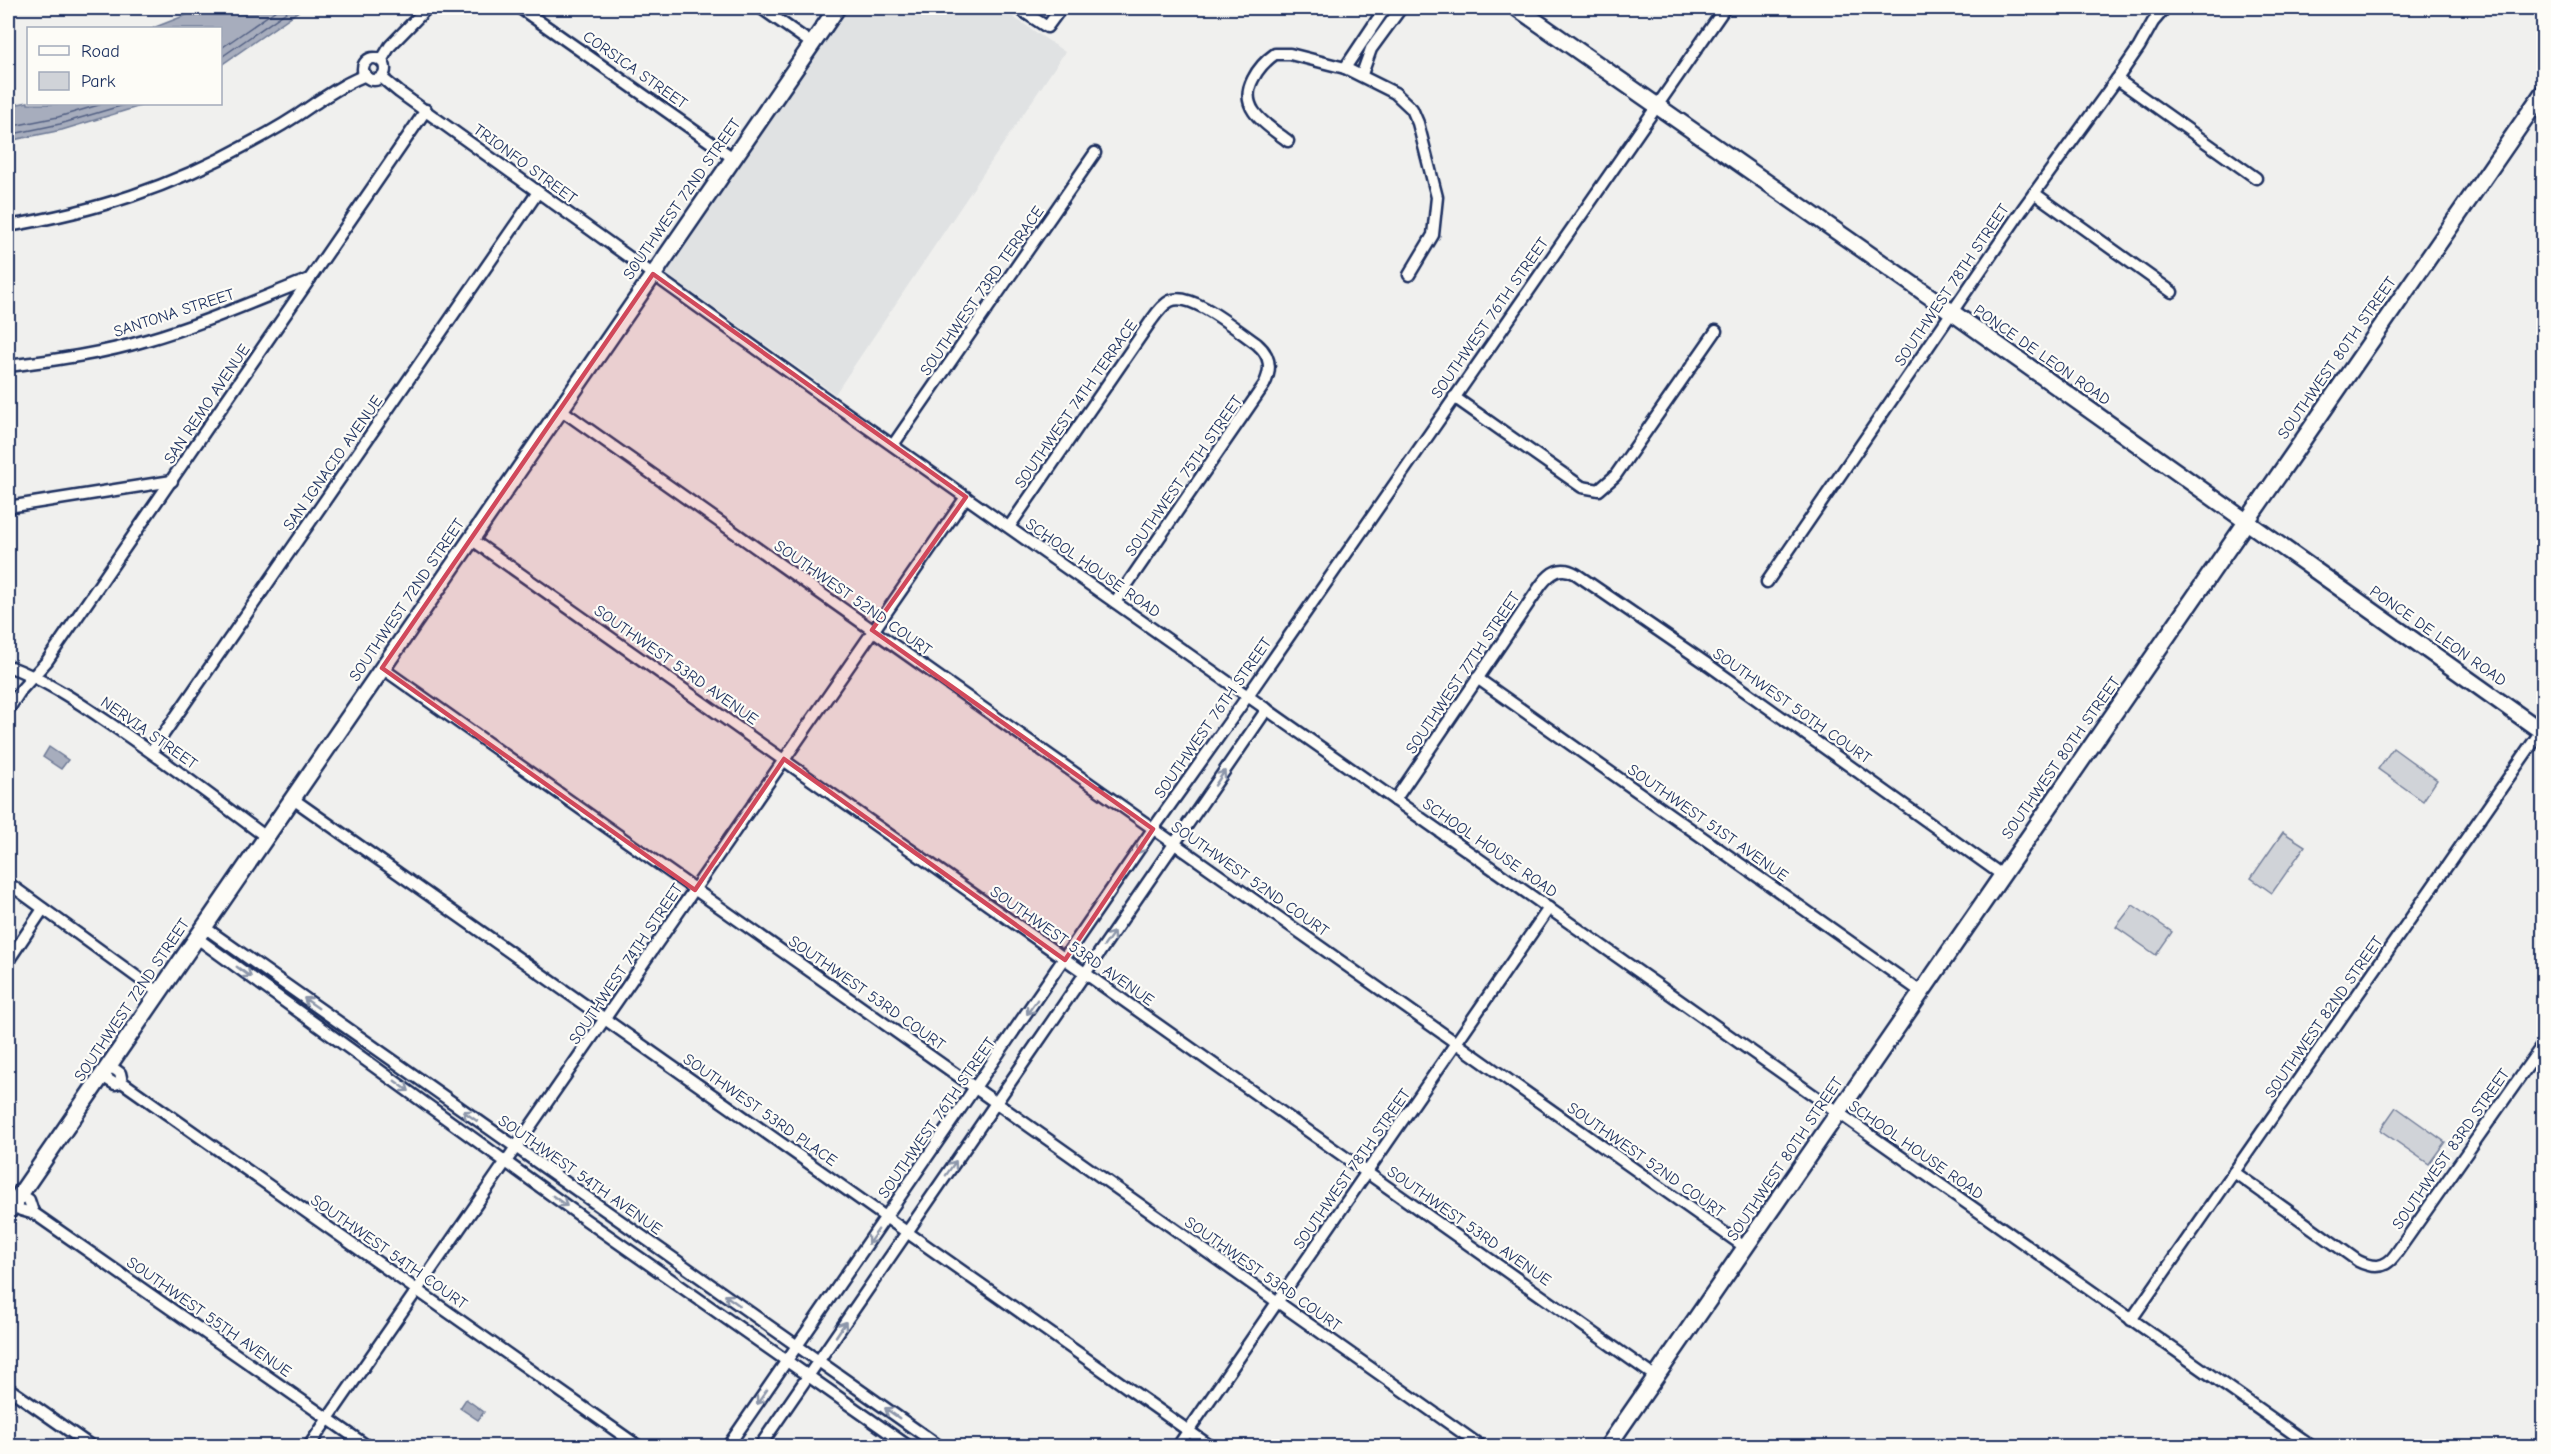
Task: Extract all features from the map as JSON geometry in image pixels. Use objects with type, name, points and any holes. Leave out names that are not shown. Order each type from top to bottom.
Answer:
[{"type":"street","points":[[381,61],[390,46],[427,8]]},
{"type":"street","name":"CORSICA STREET","points":[[520,8],[733,158]]},
{"type":"street","points":[[761,8],[812,44]]},
{"type":"street","name":"SOUTHWEST 72ND STREET","points":[[14,1204],[837,8]]},
{"type":"street","points":[[1018,8],[1047,27],[1061,8]]},
{"type":"street","points":[[1362,74],[1386,8]]},
{"type":"street","points":[[1345,68],[1377,30],[1401,8]]},
{"type":"street","name":"PONCE DE LEON ROAD","points":[[1517,8],[1952,312],[2542,732]]},
{"type":"street","name":"SOUTHWEST 76TH STREET","points":[[728,1446],[1065,960],[1153,829],[1725,8]]},
{"type":"street","name":"SOUTHWEST 78TH STREET","points":[[1767,582],[2034,193],[2118,79],[2152,22],[2164,8]]},
{"type":"street","points":[[1288,141],[1259,119],[1249,106],[1248,92],[1254,77],[1268,60],[1278,54],[1290,54],[1362,74],[1395,93],[1408,104],[1417,118],[1436,189],[1436,219],[1430,242],[1409,275]]},
{"type":"street","points":[[374,58],[381,61],[385,69],[381,77],[373,80],[366,75],[364,68],[367,61],[374,58]]},
{"type":"street","points":[[8,226],[104,206],[166,184],[243,147],[340,87],[366,75]]},
{"type":"street","name":"TRIONFO STREET","points":[[381,77],[653,274]]},
{"type":"street","points":[[2118,79],[2256,178]]},
{"type":"street","name":"SOUTHWEST 80TH STREET","points":[[1608,1446],[2544,91]]},
{"type":"street","name":"SAN REMO AVENUE","points":[[8,710],[47,661],[426,110]]},
{"type":"street","name":"SOUTHWEST 73RD TERRACE","points":[[893,445],[1095,153]]},
{"type":"street","name":"SAN IGNACIO AVENUE","points":[[152,751],[538,192]]},
{"type":"street","points":[[2034,193],[2172,292]]},
{"type":"street","name":"SCHOOL HOUSE ROAD","points":[[653,274],[2311,1446]]},
{"type":"street","name":"SANTONA STREET","points":[[8,366],[72,357],[146,341],[310,279]]},
{"type":"street","name":"SOUTHWEST 74TH TERRACE","points":[[1009,527],[1150,321],[1170,301],[1181,298],[1192,300],[1257,344],[1265,352],[1270,364]]},
{"type":"street","points":[[1454,397],[1582,487],[1599,490],[1615,477],[1716,331]]},
{"type":"street","name":"SOUTHWEST 75TH STREET","points":[[1115,602],[1260,393],[1267,379],[1270,364]]},
{"type":"street","name":"SOUTHWEST 52ND COURT","points":[[560,409],[1746,1248]]},
{"type":"street","points":[[8,507],[172,481]]},
{"type":"street","name":"SOUTHWEST 74TH STREET","points":[[309,1446],[607,1019],[872,630],[966,497]]},
{"type":"street","name":"SOUTHWEST 53RD AVENUE","points":[[471,539],[1656,1377]]},
{"type":"street","name":"SOUTHWEST 50TH COURT","points":[[1560,569],[1576,574],[1701,660],[2002,875]]},
{"type":"street","name":"SOUTHWEST 77TH STREET","points":[[1395,800],[1540,585],[1560,569]]},
{"type":"street","name":"NERVIA STREET","points":[[8,666],[34,675],[56,687],[152,751],[266,837]]},
{"type":"street","name":"SOUTHWEST 53RD COURT","points":[[382,668],[1481,1446]]},
{"type":"street","name":"SOUTHWEST 51ST AVENUE","points":[[1477,678],[1922,992]]},
{"type":"street","points":[[776,1446],[763,1442],[1267,709]]},
{"type":"street","name":"SOUTHWEST 82ND STREET","points":[[2131,1320],[2542,732]]},
{"type":"street","name":"SOUTHWEST 53RD PLACE","points":[[292,799],[1210,1446]]},
{"type":"street","points":[[8,883],[159,993]]},
{"type":"street","name":"SOUTHWEST 78TH STREET","points":[[1178,1446],[1549,908]]},
{"type":"street","points":[[8,961],[44,909]]},
{"type":"street","name":"SOUTHWEST 54TH AVENUE","points":[[200,932],[516,1149],[939,1446]]},
{"type":"street","name":"SOUTHWEST 54TH AVENUE","points":[[200,932],[507,1162],[908,1446]]},
{"type":"street","name":"SOUTHWEST 83RD STREET","points":[[2234,1172],[2358,1261],[2379,1267],[2392,1259],[2544,1042]]},
{"type":"street","name":"SOUTHWEST 54TH COURT","points":[[106,1071],[120,1072],[122,1082],[639,1446]]},
{"type":"street","name":"SOUTHWEST 55TH AVENUE","points":[[14,1204],[29,1200],[33,1212],[368,1446]]},
{"type":"street","points":[[8,1388],[91,1446]]},
{"type":"highlighted area","points":[[653,274],[966,497],[872,630],[1153,829],[1065,960],[784,759],[695,890],[382,668]]},
{"type":"shaded area","points":[[848,8],[1000,8],[1065,52],[835,394],[665,273]]},
{"type":"green space","points":[[2393,748],[2437,780],[2423,801],[2378,769]]},
{"type":"green space","points":[[2283,832],[2305,846],[2272,893],[2251,878]]},
{"type":"green space","points":[[2133,905],[2172,932],[2156,955],[2116,927]]},
{"type":"green space","points":[[2396,1107],[2445,1142],[2429,1164],[2380,1130]]},
{"type":"water","points":[[204,8],[303,8],[222,64],[222,27],[156,27]]},
{"type":"water","points":[[27,102],[27,105],[144,105],[62,130],[8,141],[8,106]]},
{"type":"water","points":[[49,747],[68,760],[61,769],[43,757]]},
{"type":"water","points":[[466,1399],[484,1412],[478,1420],[460,1408]]}]
